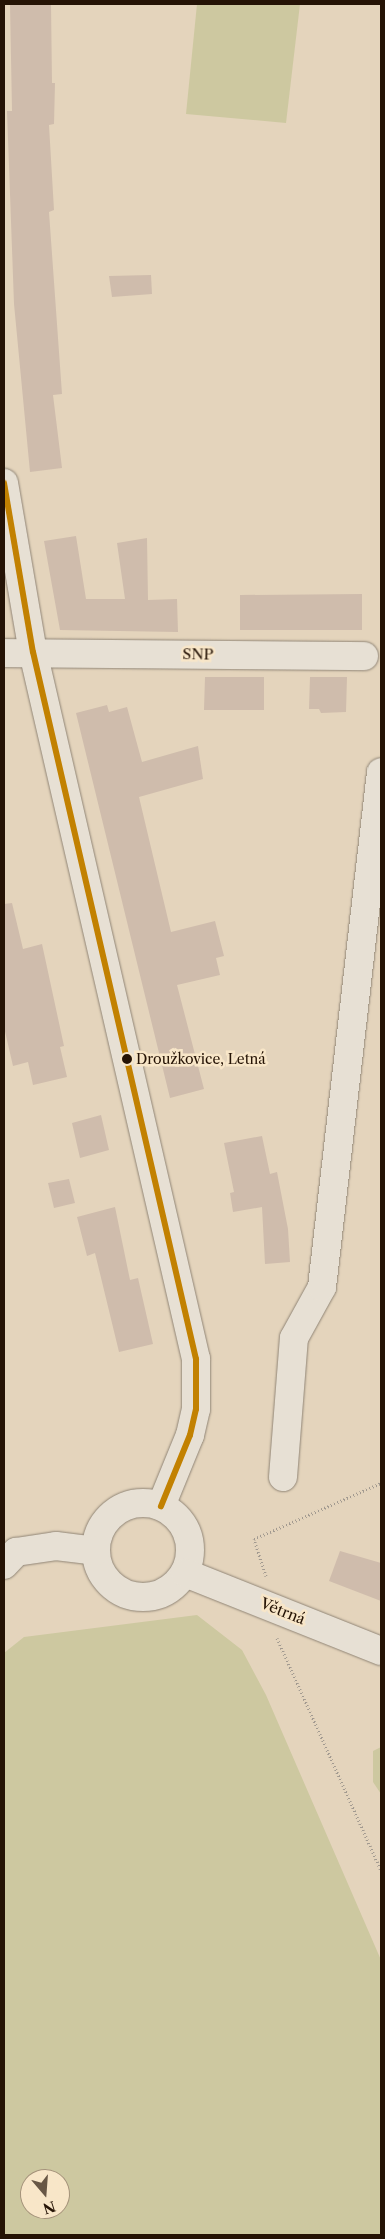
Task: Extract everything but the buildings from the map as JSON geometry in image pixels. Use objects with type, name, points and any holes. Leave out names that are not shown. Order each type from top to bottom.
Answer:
[{"type":"street","points":[[4,483],[33,652],[196,1359],[196,1409],[190,1435],[161,1506]]},
{"type":"street","name":"SNP","points":[[4,653],[364,656]]},
{"type":"street","points":[[283,1477],[294,1338],[322,1287],[381,772]]},
{"type":"street","points":[[140,1503],[161,1506],[174,1514],[188,1533],[190,1557],[185,1573],[170,1589],[155,1596],[135,1597],[112,1587],[102,1574],[96,1551],[98,1534],[109,1518],[123,1508],[140,1503]]},
{"type":"street","points":[[4,1565],[16,1552],[56,1546],[96,1551]]},
{"type":"street","name":"Větrná","points":[[185,1573],[381,1651]]},
{"type":"path","points":[[381,1484],[254,1539],[276,1608],[277,1637],[381,1870]]},
{"type":"shaded area","points":[[197,4],[300,4],[286,123],[186,114]]},
{"type":"shaded area","points":[[197,1615],[242,1650],[266,1695],[381,1960],[381,2235],[4,2235],[4,1653],[24,1637]]},
{"type":"shaded area","points":[[381,1747],[381,1794],[373,1782],[373,1751]]},
{"type":"transit line","points":[[4,483],[33,652],[196,1359],[196,1409],[190,1435],[161,1506]]},
{"type":"place","name":"Droužkovice, Letná","points":[[127,1059]]}]
